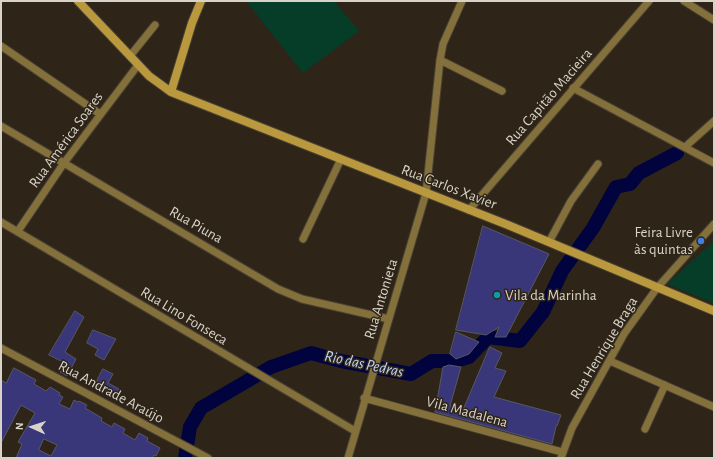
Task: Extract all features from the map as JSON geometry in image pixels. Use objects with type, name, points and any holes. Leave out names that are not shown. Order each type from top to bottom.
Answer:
[{"type":"street","name":"Rua Carlos Xavier","points":[[78,1],[138,65],[158,84],[172,92],[574,252],[714,311]]},
{"type":"street","points":[[172,92],[192,23],[201,1]]},
{"type":"street","name":"Rua Antonieta","points":[[348,458],[364,398],[426,193],[443,44],[462,1]]},
{"type":"street","name":"Rua Capitão Macieira","points":[[469,210],[648,1]]},
{"type":"street","points":[[684,1],[714,20]]},
{"type":"street","points":[[130,56],[155,25]]},
{"type":"street","points":[[1,46],[100,114]]},
{"type":"street","points":[[440,60],[502,91]]},
{"type":"street","name":"Rua América Soares","points":[[18,231],[64,162],[138,65]]},
{"type":"street","points":[[573,88],[714,163]]},
{"type":"street","points":[[685,147],[714,121]]},
{"type":"street","name":"Rua Piuna","points":[[1,126],[291,295],[388,319]]},
{"type":"street","points":[[303,239],[341,159]]},
{"type":"street","points":[[549,242],[571,201],[598,164]]},
{"type":"street","name":"Rua Lino Fonseca","points":[[1,222],[355,431]]},
{"type":"street","name":"Rua Henrique Braga","points":[[562,455],[581,410],[624,334],[657,288],[714,224]]},
{"type":"street","name":"Rua Andrade Araújo","points":[[1,348],[208,458]]},
{"type":"street","points":[[610,361],[714,407]]},
{"type":"street","points":[[645,429],[665,385]]},
{"type":"street","name":"Vila Madalena","points":[[364,398],[562,455]]},
{"type":"green space","points":[[246,1],[334,1],[359,31],[303,73]]},
{"type":"green space","points":[[714,241],[714,303],[667,284]]},
{"type":"building","name":"Vila da Marinha","points":[[483,226],[549,254],[506,337],[495,337],[499,327],[486,335],[456,330]]},
{"type":"building","points":[[75,311],[84,317],[65,352],[76,359],[67,376],[60,372],[65,363],[49,355]]},
{"type":"building","points":[[93,330],[116,339],[104,360],[95,355],[98,349],[87,343]]},
{"type":"building","points":[[456,332],[479,342],[469,354],[456,359],[450,354]]},
{"type":"building","points":[[490,347],[502,353],[495,368],[506,371],[494,397],[561,415],[556,426],[552,444],[435,412],[443,367],[449,365],[461,367],[450,406],[463,409]]},
{"type":"building","points":[[14,368],[36,380],[34,384],[46,391],[50,387],[60,393],[59,395],[63,397],[59,404],[70,409],[74,400],[79,401],[87,405],[85,408],[102,418],[101,421],[112,427],[114,423],[125,429],[123,433],[135,440],[139,433],[148,438],[147,441],[160,448],[156,456],[154,455],[152,458],[16,458],[22,444],[18,442],[35,413],[21,405],[1,443],[1,380],[6,383]],"holes":[[[44,439],[57,445],[51,456],[39,450]]]},
{"type":"building","points":[[103,369],[113,374],[108,383],[119,389],[115,395],[95,385]]},
{"type":"waterway","name":"Rio das Pedras","points":[[185,458],[190,427],[201,408],[271,367],[311,353],[341,361],[411,374],[432,361],[455,361],[469,357],[488,337],[520,341],[543,312],[562,271],[593,228],[616,187],[630,184],[639,173],[677,153]]},
{"type":"place","name":"Feira Livre às quintas","points":[[701,241]]},
{"type":"place","name":"Vila da Marinha","points":[[497,295]]}]
